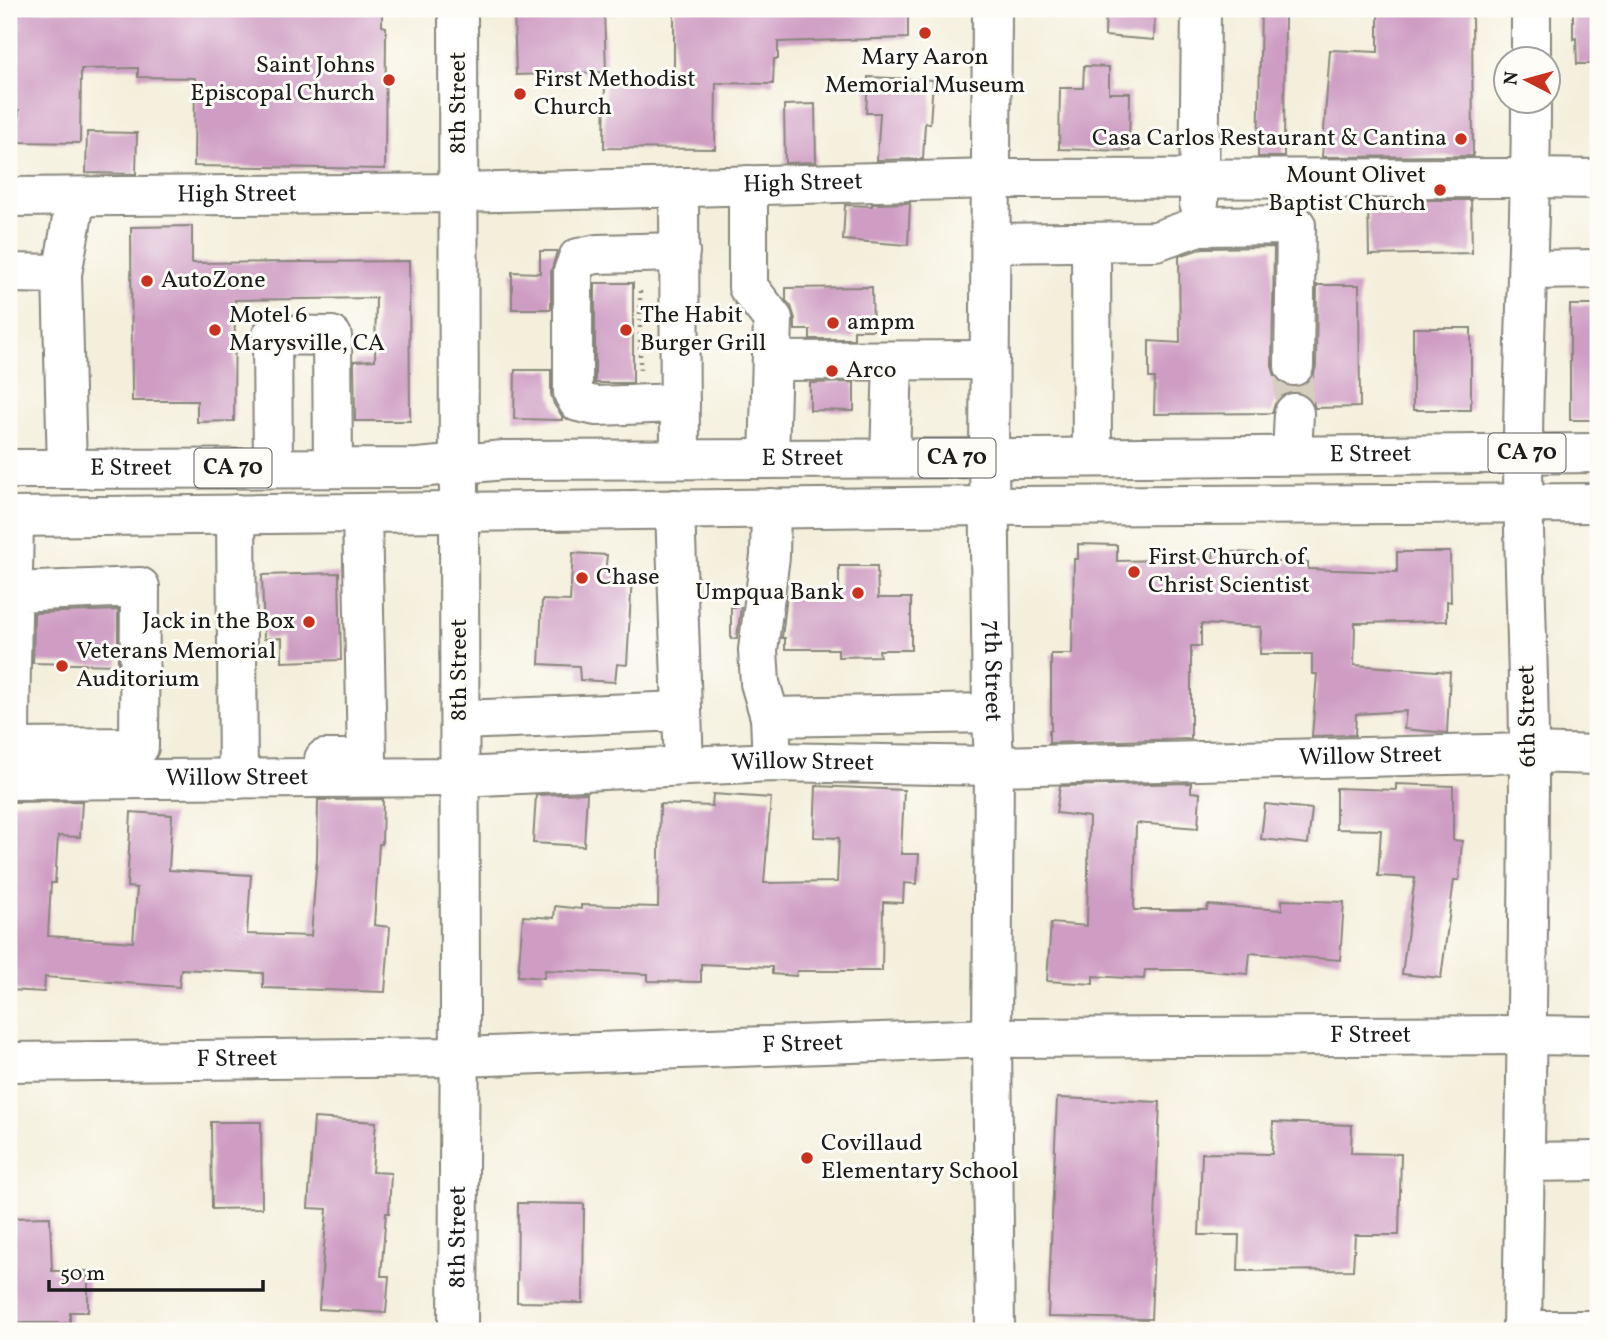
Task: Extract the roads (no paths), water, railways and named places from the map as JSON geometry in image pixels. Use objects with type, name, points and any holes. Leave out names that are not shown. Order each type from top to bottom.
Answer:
[{"type":"main road","name":"8th Street","points":[[458,9],[458,1331]]},
{"type":"main road","name":"7th Street","points":[[992,9],[989,458],[994,766],[992,1038],[995,1331]]},
{"type":"main road","points":[[1199,226],[1201,9]]},
{"type":"main road","points":[[1531,9],[1531,46]]},
{"type":"main road","name":"6th Street","points":[[1522,1331],[1528,1035],[1529,753],[1523,453],[1531,116]]},
{"type":"main road","name":"High Street","points":[[9,197],[459,193],[992,179],[1598,179]]},
{"type":"main road","points":[[748,185],[748,287],[773,319],[769,459]]},
{"type":"main road","points":[[679,187],[680,459]]},
{"type":"main road","points":[[67,469],[62,274],[76,197]]},
{"type":"main road","points":[[991,243],[1156,241],[1199,226],[1296,225],[1294,366]]},
{"type":"main road","points":[[1091,242],[1092,457]]},
{"type":"main road","points":[[680,252],[597,254],[578,258],[573,272],[573,393],[578,402],[596,406],[680,403]]},
{"type":"main road","points":[[1528,270],[1598,268]]},
{"type":"main road","points":[[9,273],[62,274]]},
{"type":"main road","points":[[273,468],[272,335],[332,336],[332,468]]},
{"type":"main road","points":[[772,361],[990,360]]},
{"type":"main road","points":[[890,458],[892,361]]},
{"type":"main road","points":[[1292,455],[1294,413]]},
{"type":"main road","name":"E Street","points":[[9,469],[418,468],[503,460],[1598,453]]},
{"type":"main road","name":"E Street","points":[[11,517],[990,506],[1598,503]]},
{"type":"main road","points":[[771,508],[770,556],[758,650],[760,682],[769,717],[772,762]]},
{"type":"main road","points":[[675,509],[684,766]]},
{"type":"main road","points":[[236,514],[238,770],[367,759],[362,513]]},
{"type":"main road","points":[[11,517],[10,748],[139,747],[140,587],[12,592]]},
{"type":"main road","points":[[460,720],[682,711]]},
{"type":"main road","points":[[769,717],[992,713]]},
{"type":"main road","name":"Willow Street","points":[[9,780],[238,770],[460,777],[772,762],[994,766],[1529,753],[1598,755]]},
{"type":"main road","name":"F Street","points":[[9,1062],[460,1057],[992,1038],[1598,1036]]},
{"type":"main road","points":[[1525,1162],[1598,1161]]},
{"type":"main road","points":[[1522,1331],[1598,1330]]},
{"type":"tunnel","points":[[1294,366],[1294,413]]},
{"type":"place","name":"Mary Aaron Memorial Museum","points":[[925,33]]},
{"type":"place","name":"Saint Johns Episcopal Church","points":[[389,80]]},
{"type":"place","name":"First Methodist Church","points":[[520,94]]},
{"type":"place","name":"Casa Carlos Restaurant & Cantina","points":[[1461,139]]},
{"type":"place","name":"Mount Olivet Baptist Church","points":[[1440,190]]},
{"type":"place","name":"AutoZone","points":[[147,281]]},
{"type":"place","name":"ampm","points":[[833,323]]},
{"type":"place","name":"Motel 6 Marysville, CA","points":[[215,330]]},
{"type":"place","name":"The Habit Burger Grill","points":[[626,330]]},
{"type":"place","name":"Arco","points":[[832,371]]},
{"type":"place","name":"First Church of Christ Scientist","points":[[1134,572]]},
{"type":"place","name":"Chase","points":[[582,578]]},
{"type":"place","name":"Umpqua Bank","points":[[858,593]]},
{"type":"place","name":"Jack in the Box","points":[[309,622]]},
{"type":"place","name":"Veterans Memorial Auditorium","points":[[62,666]]},
{"type":"place","name":"Covillaud Elementary School","points":[[807,1158]]}]
